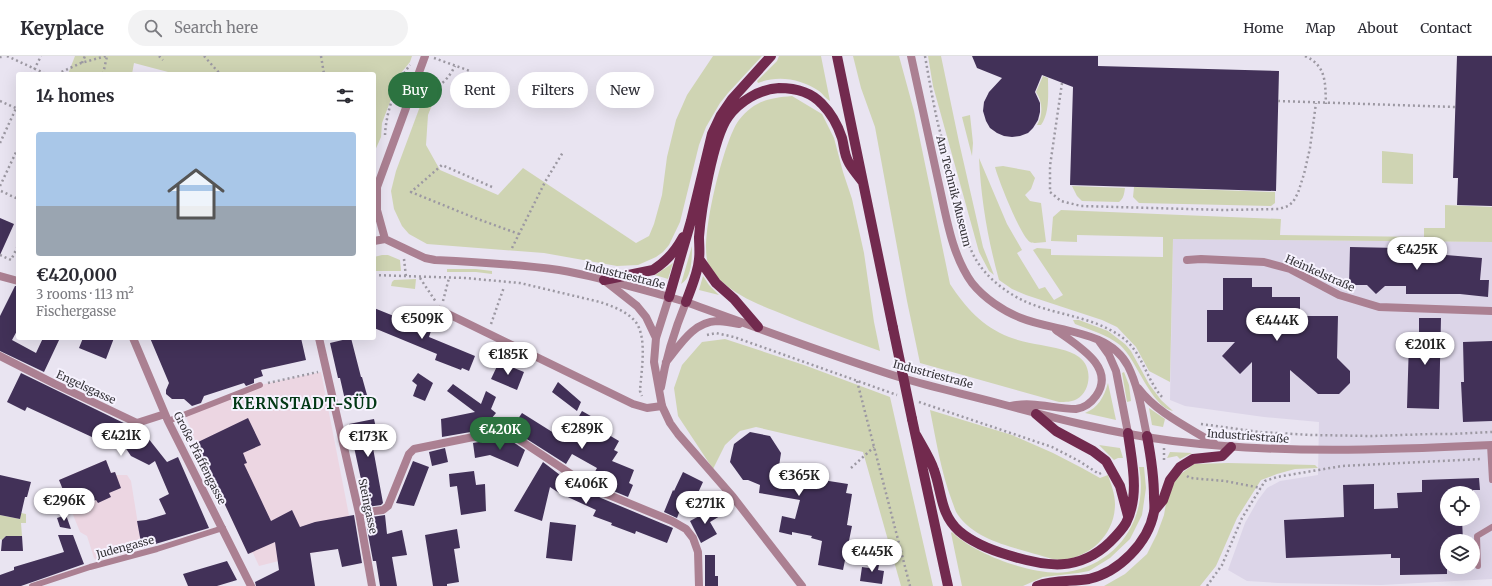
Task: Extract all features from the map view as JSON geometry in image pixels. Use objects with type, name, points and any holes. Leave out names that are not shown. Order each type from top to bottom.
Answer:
[{"type":"main road","points":[[669,297],[691,221],[712,134],[722,114],[732,99],[771,56]]},
{"type":"main road","points":[[837,56],[948,586]]},
{"type":"main road","points":[[686,302],[699,259],[699,237],[704,202],[718,138],[727,118],[749,97],[772,88],[794,88],[814,97],[822,103],[835,122],[842,137],[848,161],[862,181]]},
{"type":"main road","points":[[604,280],[642,273],[660,266],[680,243],[691,221]]},
{"type":"main road","points":[[699,259],[716,283],[734,299],[758,327]]},
{"type":"main road","points":[[1036,414],[1056,431],[1094,451],[1106,461],[1120,486],[1128,517]]},
{"type":"main road","points":[[916,435],[934,470],[944,508],[952,522],[967,536],[991,550],[1046,565],[1064,565],[1078,562],[1105,547],[1118,534],[1126,523],[1133,496],[1134,479],[1128,433]]},
{"type":"main road","points":[[1147,436],[1152,464],[1154,511]]},
{"type":"main road","points":[[1037,586],[1055,582],[1088,579],[1107,573],[1118,566],[1138,545],[1147,530],[1154,511],[1163,500],[1170,480],[1180,467],[1193,459],[1222,456],[1231,447]]},
{"type":"street","name":"Am Technik Museum","points":[[911,56],[948,224],[960,261],[972,283],[997,305],[1020,318],[1077,333],[1109,346],[1120,354],[1128,366],[1137,387],[1147,436]]},
{"type":"street","points":[[421,72],[429,57]]},
{"type":"street","points":[[376,241],[385,239],[377,210],[377,187],[406,108]]},
{"type":"street","name":"Industriestraße","points":[[385,239],[425,258],[561,270],[669,297],[904,379],[1036,414],[1102,429],[1165,440],[1231,447],[1330,450],[1491,445]]},
{"type":"street","name":"Heinkelstraße","points":[[1187,260],[1201,259],[1264,262],[1290,269],[1339,294],[1379,307],[1492,311]]},
{"type":"street","points":[[0,276],[16,280]]},
{"type":"street","points":[[604,280],[637,306],[646,317],[656,338]]},
{"type":"street","points":[[669,297],[656,338],[654,362],[662,406],[670,423],[678,434],[733,497],[802,586]]},
{"type":"street","points":[[660,391],[666,362],[686,302]]},
{"type":"street","points":[[440,310],[633,404],[647,408],[662,406]]},
{"type":"street","points":[[666,362],[690,332],[704,324],[717,322],[758,327]]},
{"type":"street","points":[[1008,406],[1034,404],[1080,409],[1089,404],[1098,393],[1103,378],[1100,369],[1090,356],[1052,327]]},
{"type":"street","name":"Große Pfaffengasse","points":[[134,340],[166,418],[223,528],[251,586]]},
{"type":"street","name":"Steingasse","points":[[319,340],[359,513],[372,586]]},
{"type":"street","points":[[1098,341],[1109,355],[1116,371],[1128,433]]},
{"type":"street","name":"Engelsgasse","points":[[0,356],[137,423],[166,418]]},
{"type":"street","points":[[1137,387],[1148,400],[1164,414],[1218,445]]},
{"type":"street","points":[[359,513],[383,510],[388,506],[409,454],[414,450],[498,432],[505,433],[517,438],[577,478],[597,489],[616,499],[672,521],[686,529],[694,538],[698,552],[699,586]]},
{"type":"lane","points":[[166,418],[260,385]]},
{"type":"lane","points":[[1491,445],[1492,480]]},
{"type":"lane","points":[[1480,534],[1492,527]]},
{"type":"lane","name":"Judengasse","points":[[32,586],[90,567],[157,549],[223,528]]},
{"type":"path","points":[[7,56],[42,72]]},
{"type":"path","points":[[33,72],[41,56]]},
{"type":"path","points":[[82,63],[85,56]]},
{"type":"path","points":[[62,72],[82,63],[106,56],[103,72]]},
{"type":"path","points":[[159,56],[163,60]]},
{"type":"path","points":[[204,56],[218,72]]},
{"type":"path","points":[[321,56],[324,72]]},
{"type":"path","points":[[925,56],[938,125],[947,156],[967,242],[983,270],[997,283],[1024,301],[1110,329],[1124,339],[1136,351],[1150,380],[1165,399]]},
{"type":"path","points":[[1305,56],[1316,62],[1324,75],[1326,104]]},
{"type":"path","points":[[429,57],[470,71]]},
{"type":"path","points":[[384,136],[386,118],[403,74],[412,64]]},
{"type":"path","points":[[442,83],[450,76],[455,66]]},
{"type":"path","points":[[1062,83],[1050,166],[1050,192],[1061,201],[1081,206],[1224,210],[1279,209],[1288,206],[1293,202],[1298,193],[1304,174],[1310,148],[1316,103]]},
{"type":"path","points":[[0,101],[16,109]]},
{"type":"path","points":[[1278,101],[1326,104],[1455,107]]},
{"type":"path","points":[[0,143],[16,111]]},
{"type":"path","points":[[0,186],[16,152]]},
{"type":"path","points":[[512,248],[545,182],[563,152]]},
{"type":"path","points":[[492,188],[442,165],[412,192],[474,218],[519,234]]},
{"type":"path","points":[[0,192],[16,197]]},
{"type":"path","points":[[403,247],[406,277]]},
{"type":"path","points":[[0,255],[11,260],[16,250]]},
{"type":"path","points":[[376,275],[520,283],[600,302],[624,312],[635,322],[640,333],[643,352],[640,391],[647,408]]},
{"type":"path","points":[[420,277],[440,310]]},
{"type":"path","points":[[440,310],[449,278]]},
{"type":"path","points":[[488,334],[504,287]]},
{"type":"path","points":[[260,385],[316,372]]},
{"type":"path","points":[[856,381],[910,586]]},
{"type":"path","points":[[1195,421],[1201,424],[1288,435],[1372,436],[1492,432]]},
{"type":"path","points":[[1165,440],[1164,463],[1175,460],[1190,478],[1233,482],[1261,488]]},
{"type":"path","points":[[851,468],[874,447]]},
{"type":"path","points":[[1206,586],[1222,565],[1242,518],[1266,481],[1277,477],[1342,466],[1491,458]]},
{"type":"shaded area","points":[[1173,239],[1492,242],[1492,579],[1381,585],[1247,581],[1228,570],[1245,523],[1258,500],[1267,488],[1280,481],[1318,475],[1319,422],[1264,417],[1185,406],[1170,400]]},
{"type":"shaded area","points":[[321,372],[355,546],[310,553],[259,566],[253,553],[248,554],[196,443],[185,414],[260,385]]},
{"type":"shaded area","points":[[106,460],[111,473],[115,472],[116,475],[127,475],[131,481],[142,549],[97,561],[94,558],[87,536],[80,532],[59,480]]},
{"type":"green space","points":[[75,56],[412,56],[410,62],[402,72],[388,72],[388,107],[382,123],[381,137],[376,148],[376,72],[168,72],[134,63],[132,72],[69,72]]},
{"type":"green space","points":[[713,56],[762,56],[720,103],[706,127],[699,145],[680,222],[669,245],[656,257],[638,265],[617,266],[544,253],[427,244],[409,234],[402,226],[394,209],[391,191],[396,171],[419,108],[431,108],[428,115],[426,145],[440,170],[498,195],[523,168],[636,243],[649,236],[654,224],[662,195],[667,157],[676,120],[687,95]]},
{"type":"green space","points":[[779,56],[821,56],[830,101],[819,91],[797,81],[773,79],[758,83],[757,81],[777,61]]},
{"type":"green space","points":[[853,56],[899,56],[914,111],[950,284],[968,308],[991,328],[1021,341],[1066,350],[1075,354],[1084,361],[1088,373],[1087,385],[1082,395],[1077,399],[1059,402],[920,363],[875,127],[861,88]]},
{"type":"green space","points":[[928,56],[941,56],[983,247],[994,275],[989,271],[979,252],[933,86]]},
{"type":"green space","points":[[1043,76],[1048,78],[1047,109],[1041,125],[1037,125],[1041,113],[1041,104],[1036,92]]},
{"type":"green space","points":[[792,96],[822,114],[834,138],[852,199],[864,253],[874,322],[880,351],[801,322],[746,298],[720,280],[708,263],[706,251],[707,234],[714,190],[733,131],[739,120],[756,105],[769,99]]},
{"type":"green space","points":[[970,115],[973,143],[972,156],[962,117]]},
{"type":"green space","points":[[1382,151],[1413,154],[1413,184],[1382,183]]},
{"type":"green space","points":[[979,158],[1007,224],[1022,250],[1017,253],[1039,289],[1045,287],[1054,300],[1063,295],[1033,250],[1037,248],[1051,249],[1051,255],[1163,257],[1163,237],[1077,235],[1077,242],[1051,241],[1053,217],[1061,210],[1281,219],[1280,235],[1424,237],[1424,228],[1445,228],[1445,205],[1492,207],[1492,242],[1173,239],[1170,382],[1149,371],[1136,347],[1117,327],[1102,320],[1026,295],[1012,289],[999,280],[986,220],[981,189]]},
{"type":"green space","points":[[1003,166],[1030,171],[1035,178],[1031,189],[1025,195],[1030,201],[1041,203],[1046,242],[1032,243],[1026,238],[1021,230],[1000,183],[995,167]]},
{"type":"green space","points":[[1072,186],[1125,188],[1123,197],[1119,202],[1082,201],[1077,196]]},
{"type":"green space","points":[[1134,187],[1275,192],[1275,203],[1271,206],[1139,203],[1133,197]]},
{"type":"green space","points":[[692,246],[689,273],[685,281],[681,284]]},
{"type":"green space","points":[[388,255],[400,260],[401,271],[376,271],[376,256]]},
{"type":"green space","points":[[673,263],[668,279],[655,275]]},
{"type":"green space","points":[[447,269],[476,269],[492,271],[492,274],[476,272],[447,272]]},
{"type":"green space","points":[[703,276],[709,285],[719,295],[699,290]]},
{"type":"green space","points":[[416,279],[415,289],[391,286],[394,280]]},
{"type":"green space","points":[[1073,320],[1079,320],[1108,331],[1125,344],[1131,351],[1149,384],[1161,400],[1173,411],[1165,408],[1158,401],[1120,345],[1115,341],[1075,324]]},
{"type":"green space","points":[[725,339],[804,365],[890,397],[933,586],[901,586],[863,452],[756,427],[740,431],[725,445],[713,469],[678,416],[674,388],[682,365],[702,342]]},
{"type":"green space","points":[[1124,372],[1129,385],[1131,401],[1127,402],[1122,373]]},
{"type":"green space","points":[[1108,383],[1116,420],[1085,413],[1097,405],[1105,393]]},
{"type":"green space","points":[[1149,408],[1165,419],[1163,427],[1152,425]]},
{"type":"green space","points":[[930,410],[1012,435],[1053,453],[1100,478],[1108,475],[1114,493],[1115,504],[1111,525],[1106,534],[1092,549],[1073,558],[1062,560],[1048,558],[1003,544],[983,536],[973,530],[958,515],[948,490]]},
{"type":"green space","points":[[1099,445],[1120,448],[1123,458],[1114,460]]},
{"type":"green space","points":[[1170,452],[1192,453],[1180,459],[1177,456],[1167,458]]},
{"type":"green space","points":[[1228,463],[1315,465],[1318,468],[1295,469],[1261,480],[1237,518],[1216,566],[1200,586],[1104,586],[1125,574],[1147,554],[1164,515],[1168,492],[1174,479],[1194,464]]},
{"type":"green space","points":[[1139,467],[1144,467],[1146,488],[1142,515],[1130,539],[1110,558],[1089,571],[1043,577],[1023,586],[962,586],[952,532],[962,540],[990,556],[1039,571],[1054,573],[1067,572],[1085,567],[1101,559],[1115,549],[1126,536],[1134,521],[1139,504],[1141,486]]},
{"type":"green space","points":[[21,513],[26,514],[26,523],[21,523],[22,536],[6,536],[2,540],[0,539],[0,515],[20,519]]},
{"type":"building","points":[[972,56],[1098,56],[1098,66],[1279,71],[1276,191],[1070,185],[1073,87],[1042,75],[1035,92],[1040,103],[1038,120],[1028,133],[1012,137],[1004,136],[990,128],[983,111],[984,102],[989,92],[1002,78],[977,68]]},
{"type":"building","points":[[1457,56],[1492,56],[1492,206],[1457,205],[1458,178],[1453,178]]},
{"type":"building","points":[[0,218],[14,224],[0,255]]},
{"type":"building","points":[[1350,247],[1446,249],[1446,255],[1482,258],[1480,280],[1489,280],[1488,297],[1460,294],[1406,294],[1406,286],[1385,286],[1376,294],[1367,285],[1349,285]]},
{"type":"building","points":[[1223,278],[1252,278],[1252,287],[1272,287],[1272,297],[1300,297],[1300,316],[1338,316],[1337,358],[1350,371],[1350,383],[1339,394],[1318,394],[1290,370],[1290,402],[1252,402],[1252,362],[1240,374],[1222,356],[1235,342],[1207,342],[1207,310],[1223,310]]},
{"type":"building","points":[[16,286],[16,333],[12,340],[36,353],[42,340],[59,340],[44,372],[0,351],[0,316]]},
{"type":"building","points":[[376,309],[431,331],[429,337],[475,356],[469,371],[462,368],[461,370],[435,360],[437,354],[376,329]]},
{"type":"building","points":[[1419,318],[1441,318],[1439,409],[1407,408],[1409,341],[1419,341]]},
{"type":"building","points":[[82,340],[113,340],[106,359],[79,348]]},
{"type":"building","points":[[151,340],[301,340],[306,360],[261,370],[263,376],[254,379],[254,383],[246,386],[244,383],[204,396],[201,403],[192,406],[184,399],[172,399],[166,394],[169,383]]},
{"type":"building","points":[[343,340],[352,340],[367,395],[345,400],[330,343]]},
{"type":"building","points":[[1492,341],[1492,421],[1463,422],[1461,382],[1464,382],[1463,342]]},
{"type":"building","points":[[499,362],[524,372],[517,390],[491,379]]},
{"type":"building","points":[[21,373],[132,427],[131,429],[144,433],[167,462],[178,457],[209,528],[142,548],[137,521],[166,514],[159,499],[169,494],[155,461],[149,465],[131,456],[123,444],[120,450],[27,407],[25,411],[7,402]]},
{"type":"building","points":[[418,373],[433,383],[425,401],[413,396],[417,385],[412,381]]},
{"type":"building","points":[[558,382],[581,402],[577,411],[552,392]]},
{"type":"building","points":[[453,384],[481,404],[486,391],[496,397],[491,409],[496,413],[482,430],[442,437],[441,419],[475,412],[447,391]]},
{"type":"building","points":[[582,411],[596,419],[592,425],[619,441],[614,450],[618,452],[612,461],[634,470],[629,483],[633,485],[628,497],[606,488],[591,479],[597,468],[572,454],[566,464],[511,429],[522,413],[565,440]]},
{"type":"building","points":[[248,418],[261,445],[243,453],[247,463],[244,464],[271,521],[292,510],[300,527],[315,522],[354,515],[362,563],[342,567],[338,549],[310,553],[315,586],[256,586],[255,582],[279,570],[275,542],[248,554],[196,443]]},
{"type":"building","points":[[374,419],[376,428],[387,425],[389,435],[379,437],[381,447],[373,448],[383,503],[381,505],[367,507],[349,424]]},
{"type":"building","points":[[750,432],[770,436],[781,453],[778,473],[848,484],[846,493],[852,494],[847,525],[852,526],[843,570],[818,565],[822,541],[811,538],[812,536],[792,532],[792,535],[779,532],[782,516],[795,519],[800,500],[759,493],[760,485],[748,480],[743,480],[730,462],[734,444]]},
{"type":"building","points":[[504,438],[510,440],[525,450],[518,467],[490,455],[475,458],[473,443]]},
{"type":"building","points":[[445,448],[448,462],[432,466],[429,452]]},
{"type":"building","points":[[106,460],[111,473],[115,472],[121,488],[109,493],[111,497],[98,503],[96,500],[84,505],[83,502],[70,507],[59,480]]},
{"type":"building","points":[[413,461],[429,467],[414,506],[396,503]]},
{"type":"building","points":[[543,462],[560,475],[601,498],[673,528],[667,543],[636,531],[635,534],[611,525],[612,523],[593,516],[596,510],[559,493],[550,487],[542,521],[514,511]]},
{"type":"building","points":[[474,471],[476,485],[485,484],[486,511],[461,515],[457,486],[450,487],[449,474]]},
{"type":"building","points":[[683,472],[703,482],[697,495],[689,491],[683,508],[682,505],[677,518],[664,512],[673,490],[674,491]]},
{"type":"building","points":[[0,475],[31,482],[27,497],[25,497],[20,519],[0,515]]},
{"type":"building","points":[[1479,478],[1480,486],[1440,486],[1440,526],[1462,526],[1463,534],[1440,534],[1440,574],[1447,574],[1400,575],[1400,558],[1391,558],[1391,554],[1286,558],[1284,520],[1344,517],[1343,485],[1374,484],[1374,509],[1398,508],[1397,493],[1422,492],[1422,480]]},
{"type":"building","points":[[716,507],[720,516],[710,522],[717,534],[701,543],[690,521]]},
{"type":"building","points":[[66,515],[71,529],[60,527],[57,518]]},
{"type":"building","points":[[385,515],[387,534],[402,530],[407,555],[392,557],[397,586],[380,586],[376,561],[373,561],[365,518]]},
{"type":"building","points":[[550,522],[576,525],[572,561],[546,558]]},
{"type":"building","points":[[457,529],[460,548],[454,549],[459,582],[447,584],[447,586],[433,586],[425,535]]},
{"type":"building","points":[[58,535],[73,535],[84,564],[21,586],[0,586],[0,575],[14,570],[14,567],[64,552]]},
{"type":"building","points":[[6,536],[22,536],[23,551],[1,551],[2,540]]},
{"type":"building","points":[[705,555],[715,555],[715,576],[718,576],[718,586],[705,586]]},
{"type":"building","points":[[870,559],[880,560],[878,570],[884,571],[882,584],[860,581],[862,567],[869,568]]},
{"type":"building","points":[[227,561],[237,580],[217,586],[188,586],[183,574]]},
{"type":"district","name":"KERNSTADT-SÜD","points":[[305,403]]}]
